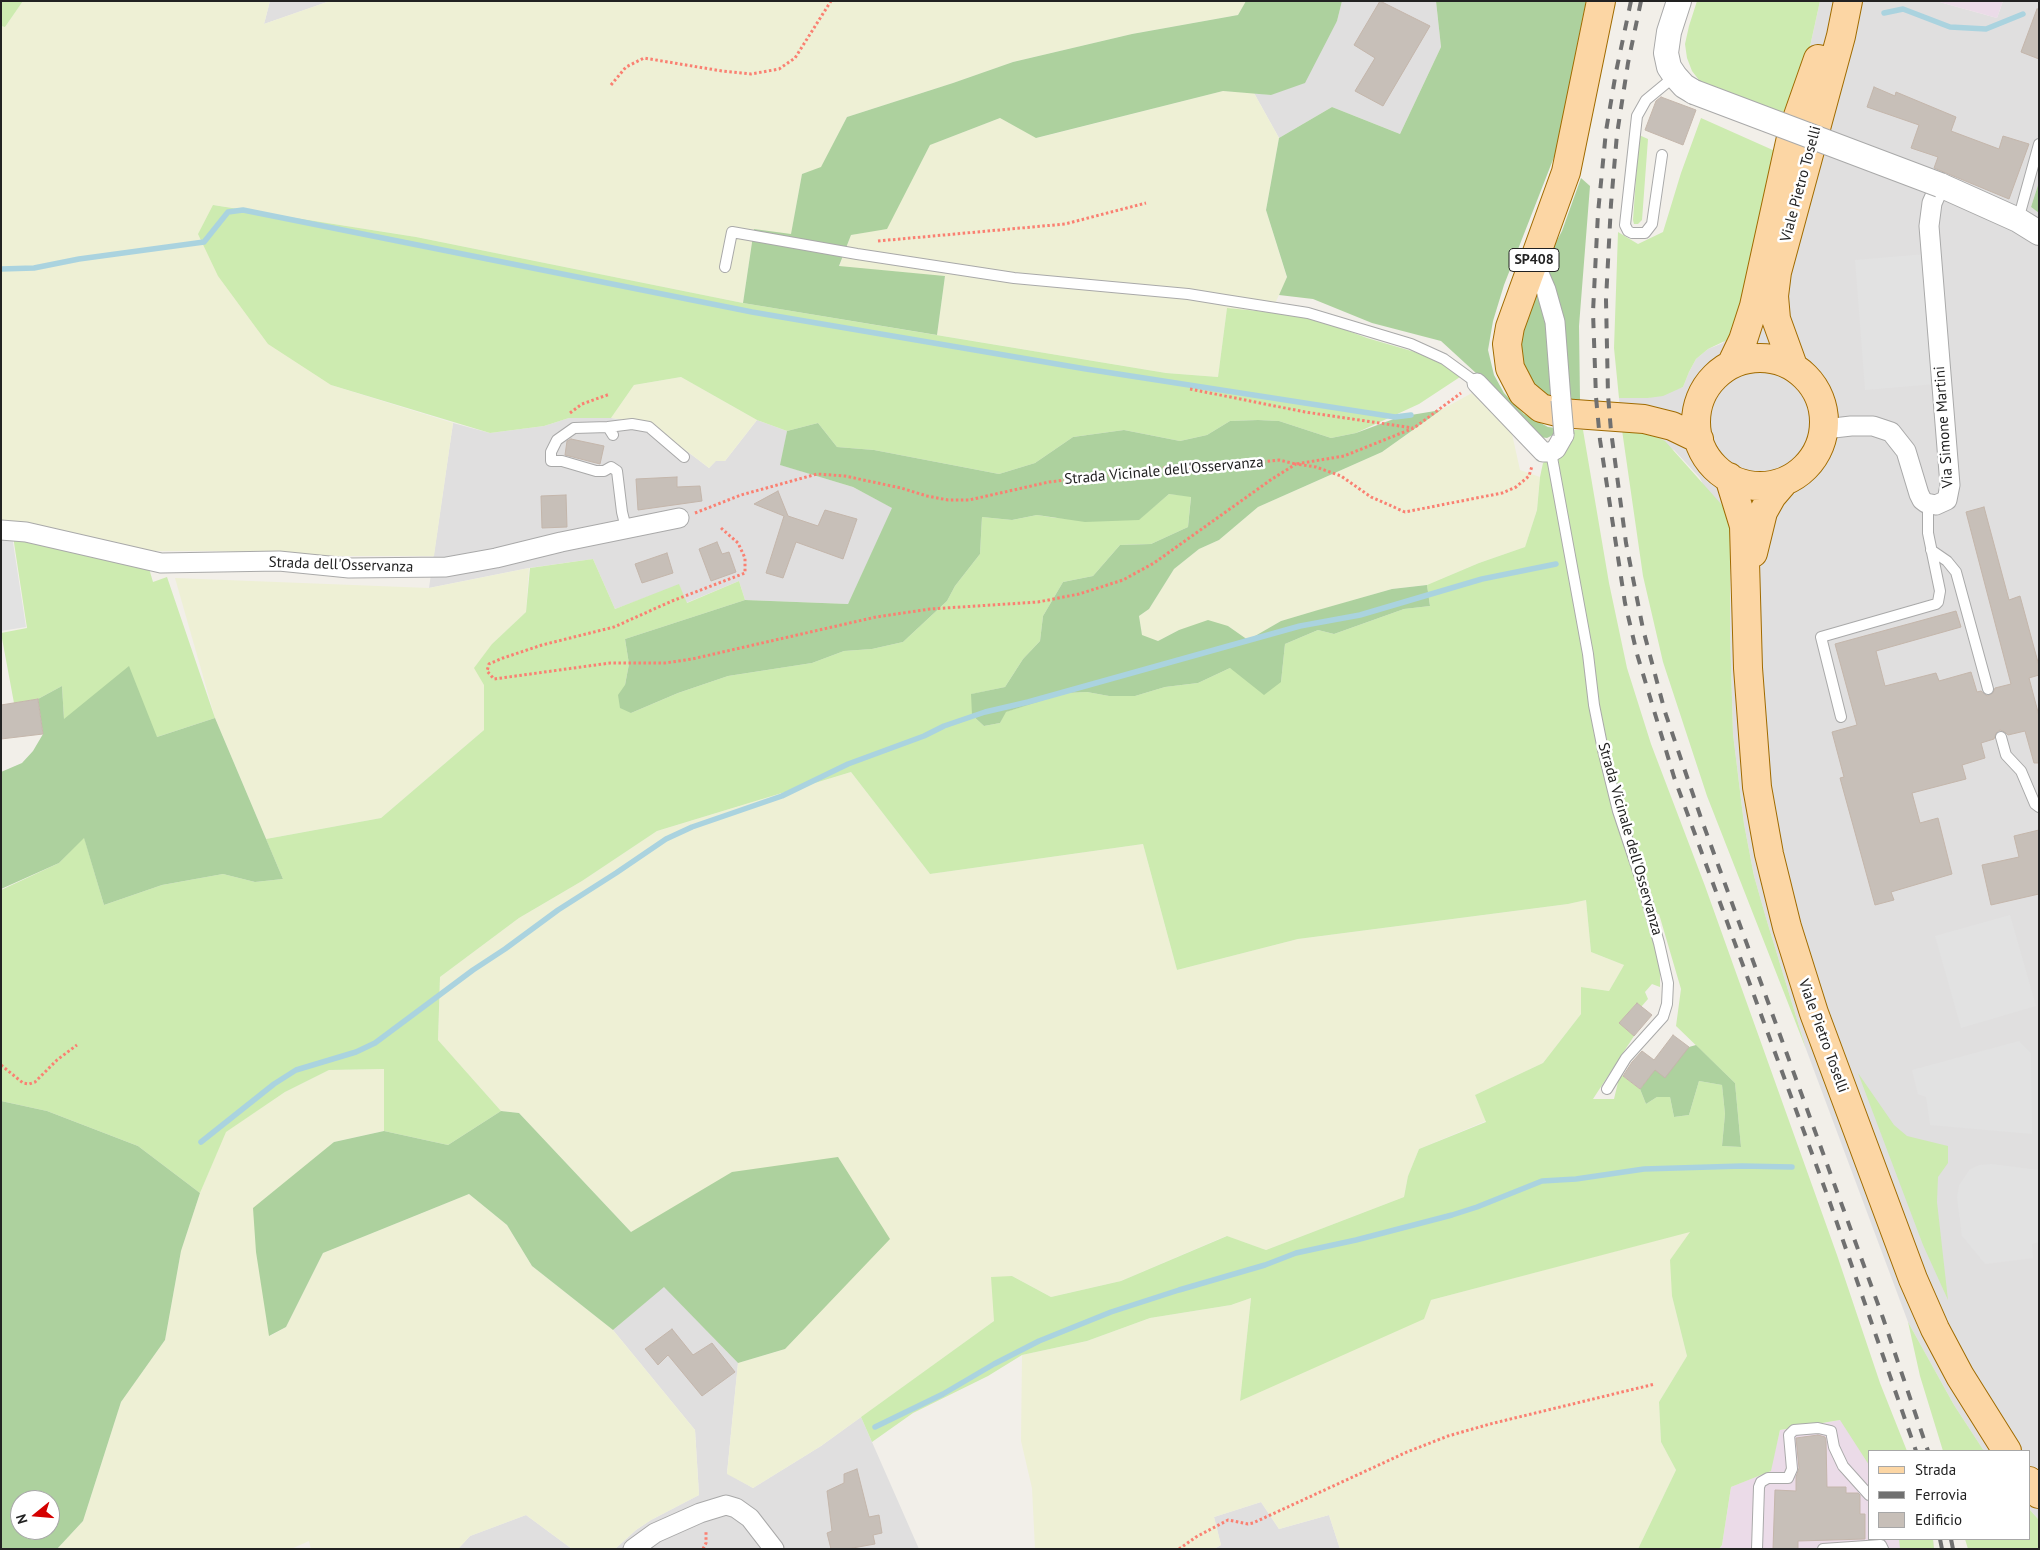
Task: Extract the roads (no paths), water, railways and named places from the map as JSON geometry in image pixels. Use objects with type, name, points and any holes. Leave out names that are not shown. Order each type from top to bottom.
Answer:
[{"type":"main road","name":"SP408","points":[[1601,1],[1570,158],[1510,327],[1507,344],[1510,368],[1519,388],[1536,405],[1554,412],[1644,418]]},
{"type":"main road","name":"Viale Pietro Toselli","points":[[1732,363],[1743,340],[1754,306],[1792,133],[1819,58],[1832,1]]},
{"type":"main road","name":"Viale Pietro Toselli","points":[[1793,366],[1776,319],[1774,296],[1776,278],[1841,36],[1848,1]]},
{"type":"main road","name":"Viale Pietro Toselli","points":[[1759,358],[1781,361],[1793,366],[1803,375],[1818,395],[1824,407],[1825,429],[1820,447],[1809,464],[1797,475],[1784,482],[1774,485],[1754,485],[1729,477],[1714,465],[1699,438],[1696,418],[1700,398],[1713,376],[1732,363],[1759,358]]},
{"type":"main road","points":[[1644,418],[1672,411],[1700,398]]},
{"type":"main road","points":[[1644,418],[1672,426],[1699,438]]},
{"type":"main road","name":"Viale Pietro Toselli","points":[[1729,477],[1744,526],[1750,699],[1758,787],[1775,880],[1796,959],[1847,1104],[1920,1296],[1960,1376],[2006,1450]]},
{"type":"main road","name":"Viale Pietro Toselli","points":[[1746,589],[1760,520],[1766,505],[1784,482]]},
{"type":"main road","points":[[2030,1482],[2039,1494]]},
{"type":"street","points":[[1679,1],[1666,46],[1669,67],[1684,86],[1694,92],[1940,185],[2018,220],[2039,232]]},
{"type":"street","name":"Via Simone Martini","points":[[1825,429],[1872,426],[1891,432],[1903,446],[1919,494],[1924,502],[1936,506],[1947,500],[1950,484],[1929,226],[1932,203],[1940,185]]},
{"type":"street","points":[[1476,383],[1544,450],[1561,444],[1564,435],[1555,322],[1546,290],[1534,262]]},
{"type":"street","name":"Strada dell'Osservanza","points":[[1,530],[26,532],[161,563],[279,561],[348,568],[446,567],[679,518]]},
{"type":"street","points":[[633,1549],[655,1533],[700,1513],[726,1505],[736,1508],[755,1522],[774,1549]]},
{"type":"lane","points":[[1662,155],[1652,224],[1645,233],[1632,233],[1628,231],[1625,225],[1637,116],[1646,100],[1675,76]]},
{"type":"lane","points":[[2018,220],[2039,144]]},
{"type":"lane","points":[[725,267],[732,232],[1014,278],[1188,294],[1308,313],[1424,349],[1444,359],[1476,383]]},
{"type":"lane","points":[[626,528],[617,471],[611,467],[604,471],[596,471],[562,461],[552,461],[551,452],[557,440],[567,431],[574,428],[610,431],[632,424],[650,427],[684,456]]},
{"type":"lane","name":"Strada Vicinale dell'Osservanza","points":[[1544,450],[1588,654],[1594,706],[1603,750],[1618,811],[1642,883],[1659,943],[1668,983],[1667,1004],[1663,1017],[1626,1058],[1607,1089]]},
{"type":"lane","points":[[1841,716],[1821,637],[1936,604],[1940,591],[1927,522],[1928,504]]},
{"type":"lane","points":[[1931,550],[1947,561],[1956,572],[1988,689]]},
{"type":"lane","points":[[2000,737],[2006,754],[2021,771],[2035,804],[2039,807]]},
{"type":"lane","points":[[1757,1549],[1759,1487],[1761,1482],[1768,1478],[1788,1478],[1792,1469],[1790,1435],[1794,1430],[1818,1428],[1831,1431],[1834,1447],[1843,1466],[1868,1494]]},
{"type":"lane","points":[[1823,1549],[1882,1544]]},
{"type":"waterway","points":[[1884,13],[1903,9],[1950,27],[1986,29],[2023,14]]},
{"type":"waterway","points":[[1,269],[34,268],[79,259],[204,242],[228,212],[243,210],[752,312],[1086,369],[1395,417],[1411,415]]},
{"type":"waterway","points":[[201,1142],[274,1084],[296,1070],[356,1052],[375,1043],[558,910],[666,839],[692,827],[782,796],[848,764],[985,712],[1028,702],[1300,626],[1360,615],[1482,579],[1556,564]]},
{"type":"waterway","points":[[875,1427],[943,1394],[994,1364],[1039,1341],[1111,1312],[1265,1265],[1296,1253],[1356,1240],[1452,1215],[1542,1181],[1576,1179],[1644,1169],[1742,1166],[1792,1167]]},
{"type":"railway","points":[[1631,1],[1606,131],[1598,213],[1593,312],[1596,397],[1600,440],[1625,603],[1637,654],[1674,777],[1829,1200],[1916,1450]]},
{"type":"railway","points":[[1641,1],[1628,63],[1617,134],[1606,300],[1608,395],[1611,431],[1626,543],[1643,629],[1665,712],[1701,818],[1883,1318],[1928,1450]]},
{"type":"railway","points":[[1940,1540],[1942,1549]]},
{"type":"railway","points":[[1951,1540],[1953,1549]]}]
